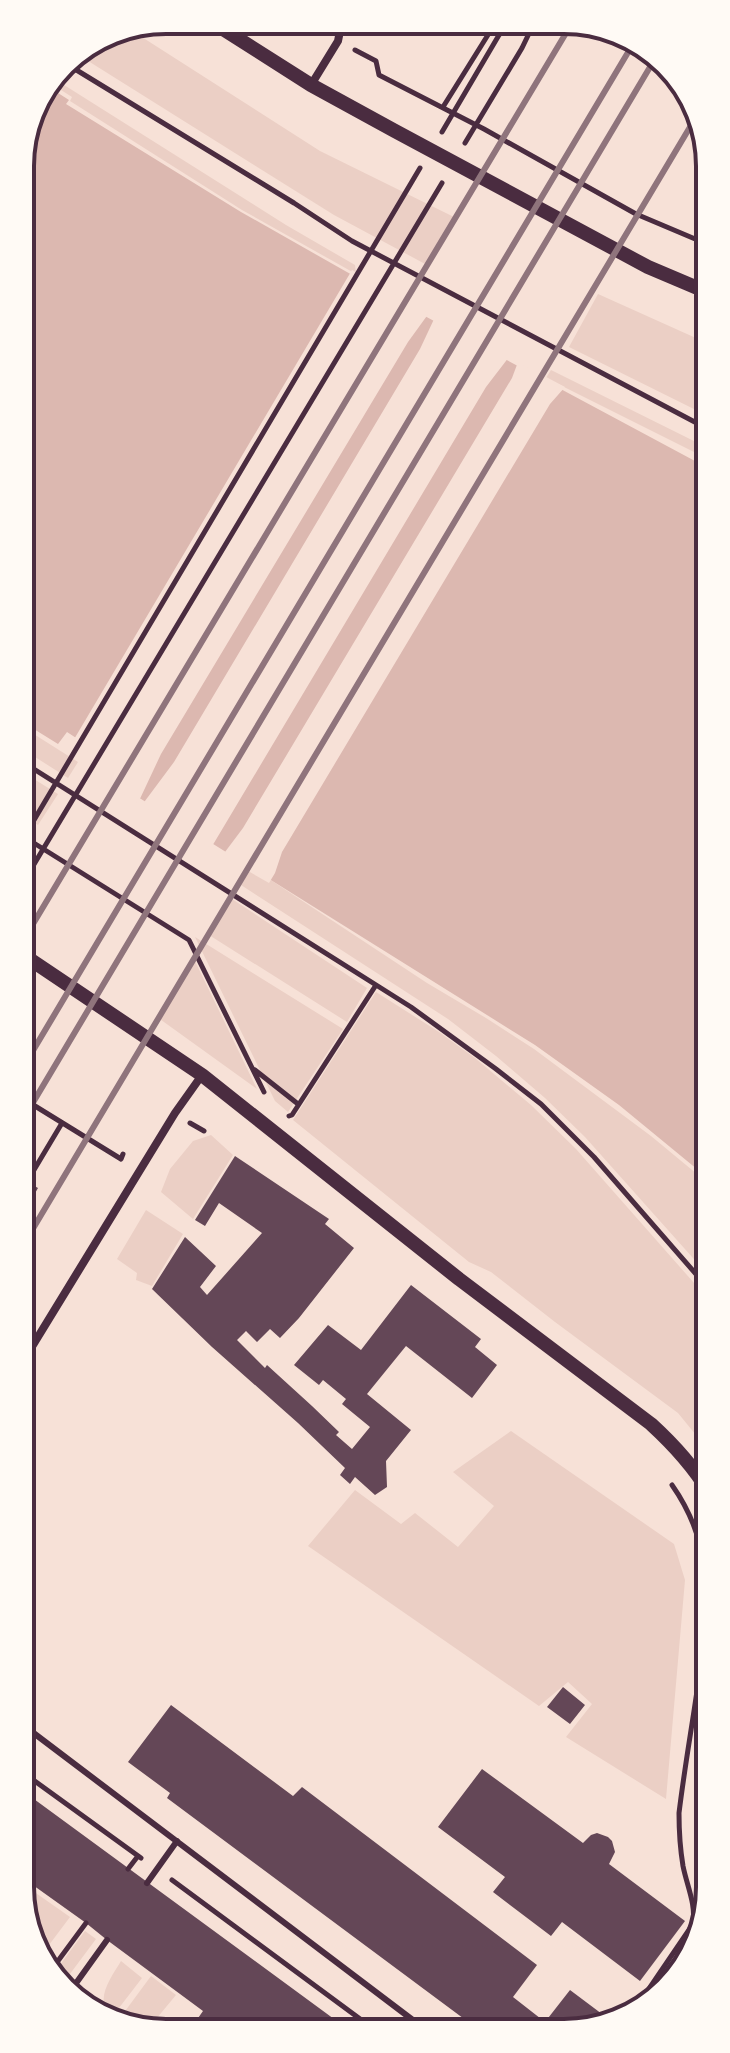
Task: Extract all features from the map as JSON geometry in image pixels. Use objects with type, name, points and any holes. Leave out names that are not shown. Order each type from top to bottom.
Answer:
[{"type":"street","points":[[231,34],[311,85],[648,267],[696,287]]},
{"type":"street","points":[[311,85],[339,34]]},
{"type":"street","points":[[34,962],[202,1075],[256,1116],[459,1279],[651,1424],[696,1470]]},
{"type":"street","points":[[34,1343],[175,1113],[202,1075]]},
{"type":"lane","points":[[34,1733],[412,2019]]},
{"type":"lane","points":[[147,1883],[177,1841]]},
{"type":"lane","points":[[76,1983],[107,1940]]},
{"type":"path","points":[[443,107],[489,34]]},
{"type":"path","points":[[434,144],[500,34]]},
{"type":"path","points":[[458,156],[529,34]]},
{"type":"path","points":[[376,61],[379,75],[636,214],[696,239]]},
{"type":"path","points":[[76,70],[352,241],[696,423]]},
{"type":"path","points":[[34,820],[426,158]]},
{"type":"path","points":[[34,864],[442,183]]},
{"type":"path","points":[[34,769],[411,1007],[541,1104],[594,1157],[696,1274]]},
{"type":"path","points":[[34,843],[189,940],[267,1098],[256,1116]]},
{"type":"path","points":[[292,1115],[376,985]]},
{"type":"path","points":[[253,1068],[298,1104]]},
{"type":"path","points":[[34,1106],[121,1159],[127,1148]]},
{"type":"path","points":[[34,1170],[62,1123]]},
{"type":"path","points":[[670,1483],[685,1504],[696,1532]]},
{"type":"path","points":[[694,1908],[684,1868],[679,1813],[696,1697]]},
{"type":"path","points":[[34,1781],[360,2019]]},
{"type":"path","points":[[128,1869],[138,1856]]},
{"type":"path","points":[[58,1962],[86,1923]]},
{"type":"path","points":[[652,1984],[687,1934]]},
{"type":"shaded area","points":[[142,37],[320,151],[454,217],[427,265],[334,215],[88,61],[116,44]]},
{"type":"shaded area","points":[[63,84],[355,265],[356,274],[242,210],[70,101],[72,97],[59,89]]},
{"type":"shaded area","points":[[57,92],[69,100],[66,104],[241,212],[421,314],[696,462],[696,1168],[619,1105],[535,1045],[85,764],[93,749],[67,732],[58,744],[34,729],[34,158],[44,116]]},
{"type":"shaded area","points":[[598,294],[696,338],[696,410],[569,347]]},
{"type":"shaded area","points":[[551,370],[696,442],[696,453],[546,378]]},
{"type":"shaded area","points":[[34,734],[78,762],[68,778],[34,756]]},
{"type":"shaded area","points":[[34,779],[58,794],[38,825],[34,822]]},
{"type":"shaded area","points":[[251,867],[534,1049],[651,1136],[696,1173],[696,1261],[585,1137],[496,1056],[448,1019],[241,885]]},
{"type":"shaded area","points":[[232,899],[367,988],[347,1022],[209,935]]},
{"type":"shaded area","points":[[195,937],[343,1029],[288,1112],[275,1101]]},
{"type":"shaded area","points":[[194,959],[257,1089],[157,1017]]},
{"type":"shaded area","points":[[376,992],[475,1058],[531,1105],[576,1149],[696,1285],[696,1435],[678,1413],[491,1272],[469,1262],[293,1120]]},
{"type":"shaded area","points":[[211,1135],[233,1155],[193,1219],[161,1192],[170,1169],[193,1141]]},
{"type":"shaded area","points":[[146,1210],[183,1234],[152,1286],[136,1280],[137,1273],[117,1259]]},
{"type":"shaded area","points":[[511,1431],[674,1544],[685,1580],[666,1799],[566,1737],[592,1704],[568,1682],[539,1706],[308,1546],[355,1490],[401,1524],[415,1513],[458,1547],[494,1506],[453,1472]]},
{"type":"shaded area","points":[[35,1892],[70,1917],[48,1946],[37,1912]]},
{"type":"shaded area","points":[[85,1931],[96,1939],[69,1975],[60,1965]]},
{"type":"shaded area","points":[[121,1961],[142,1978],[118,2009],[104,2003],[109,1982]]},
{"type":"shaded area","points":[[151,1976],[176,1995],[157,2018],[124,2012]]},
{"type":"pier","points":[[352,270],[429,313],[408,342],[161,754],[138,803],[82,767],[88,751],[73,741]]},
{"type":"pier","points":[[435,317],[509,357],[486,387],[211,848],[142,805],[174,762],[420,349]]},
{"type":"pier","points":[[518,362],[565,387],[550,404],[282,852],[269,883],[222,856],[243,828],[512,378]]},
{"type":"building","points":[[235,1156],[329,1219],[325,1224],[354,1248],[280,1338],[270,1329],[257,1342],[246,1331],[237,1340],[265,1368],[267,1365],[312,1406],[352,1449],[370,1427],[342,1404],[346,1399],[323,1380],[319,1385],[294,1365],[328,1325],[361,1350],[411,1285],[481,1339],[475,1347],[497,1365],[472,1398],[406,1346],[367,1394],[411,1430],[386,1461],[387,1487],[375,1495],[355,1477],[350,1484],[340,1475],[345,1468],[152,1289],[185,1237],[216,1266],[200,1287],[207,1295],[262,1233],[219,1203],[205,1226],[195,1220]]},
{"type":"building","points":[[563,1687],[585,1705],[570,1724],[547,1707]]},
{"type":"building","points":[[171,1705],[293,1796],[302,1787],[537,1965],[513,1997],[541,2019],[464,2019],[167,1798],[170,1793],[128,1762]]},
{"type":"building","points":[[482,1769],[583,1843],[597,1833],[608,1837],[615,1852],[609,1864],[685,1921],[640,1981],[562,1922],[551,1936],[493,1892],[505,1877],[438,1827]]},
{"type":"building","points":[[34,1799],[334,2019],[197,2019],[203,2011],[34,1886]]},
{"type":"building","points":[[570,1990],[601,2013],[547,2019]]},
{"type":"railway","points":[[34,922],[565,34]]},
{"type":"railway","points":[[34,1049],[629,51]]},
{"type":"railway","points":[[34,1101],[650,67]]},
{"type":"railway","points":[[34,1227],[690,127]]}]
